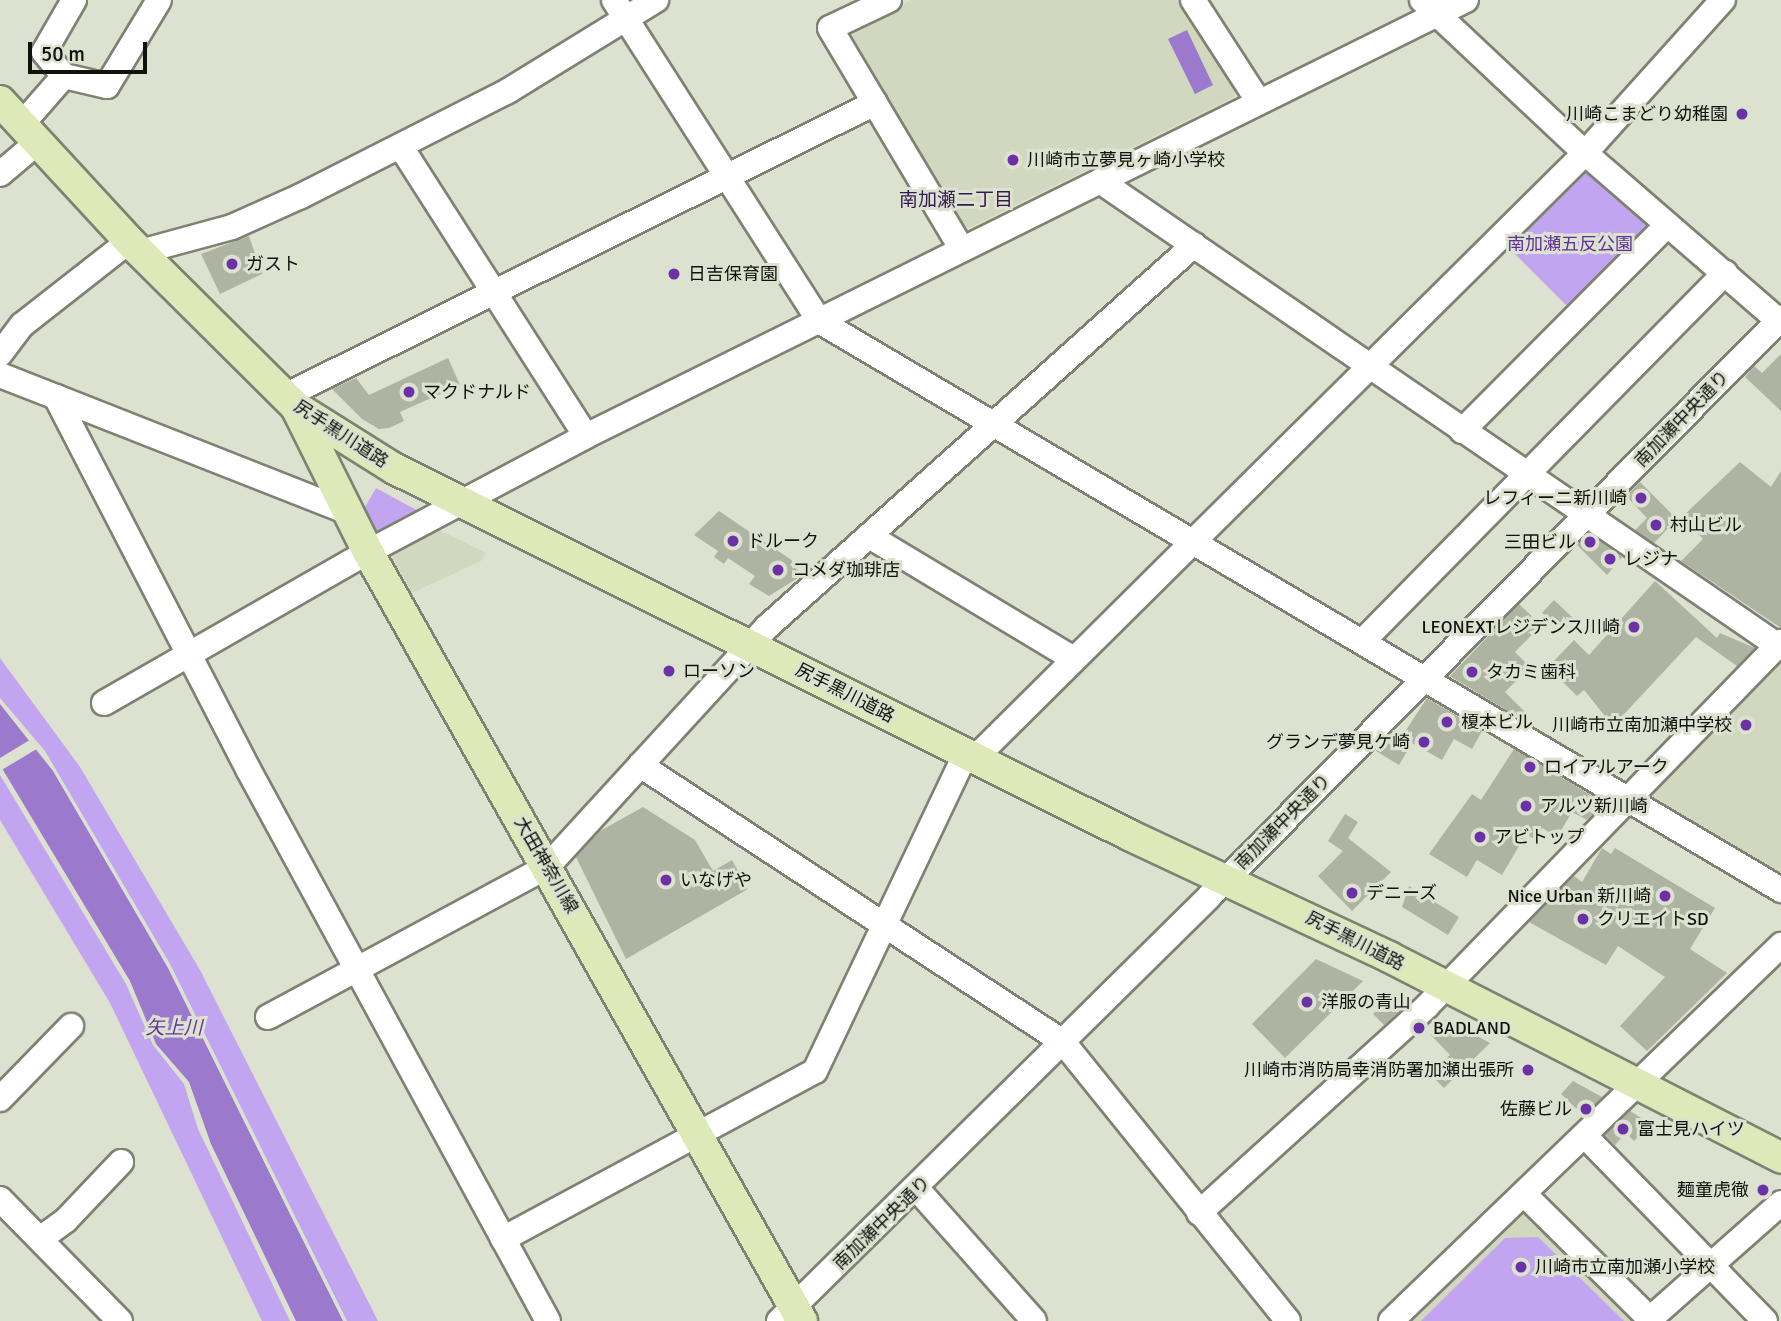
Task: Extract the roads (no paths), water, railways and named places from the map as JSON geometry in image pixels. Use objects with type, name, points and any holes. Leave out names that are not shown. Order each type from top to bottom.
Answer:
[{"type":"main road","name":"尻手黒川道路","points":[[0,101],[135,246],[291,401],[458,502],[1227,879],[1781,1158]]},
{"type":"main road","name":"大田神奈川線","points":[[291,401],[368,552],[697,1133],[792,1316]]},
{"type":"street","points":[[74,0],[44,52],[64,76],[107,86],[159,0]]},
{"type":"street","points":[[0,355],[22,325],[135,246],[259,217],[508,91],[620,7],[656,0]]},
{"type":"street","points":[[889,0],[830,29],[962,249]]},
{"type":"street","points":[[1193,0],[1259,102]]},
{"type":"street","points":[[104,704],[458,502],[1259,102],[1429,7],[1466,0]]},
{"type":"street","points":[[503,1239],[815,1071],[883,927],[971,754],[1074,659],[1585,153],[1723,0]]},
{"type":"street","points":[[620,7],[819,321],[1630,797],[1781,890]]},
{"type":"street","points":[[1429,7],[1585,153],[1780,320]]},
{"type":"street","points":[[0,174],[30,133],[64,76]]},
{"type":"street","points":[[291,401],[495,293],[875,103]]},
{"type":"street","points":[[401,147],[586,436]]},
{"type":"street","points":[[1100,181],[1525,475],[1779,643],[1443,987],[1199,1213]]},
{"type":"street","points":[[1462,431],[1667,225]]},
{"type":"street","points":[[268,1017],[547,867],[752,646],[869,536],[1195,245]]},
{"type":"street","points":[[1362,642],[1725,273]]},
{"type":"street","name":"南加瀬中央通り","points":[[792,1316],[1780,320]]},
{"type":"street","points":[[0,375],[346,511]]},
{"type":"street","points":[[55,397],[191,652],[248,769],[548,1321]]},
{"type":"street","points":[[869,536],[1074,659]]},
{"type":"street","points":[[640,765],[883,927],[1063,1042],[1288,1321]]},
{"type":"street","points":[[1391,1321],[1781,945]]},
{"type":"street","points":[[0,1099],[71,1026]]},
{"type":"street","points":[[1585,1136],[1765,1321]]},
{"type":"street","points":[[40,1239],[66,1220],[121,1162]]},
{"type":"street","points":[[917,1189],[1034,1321]]},
{"type":"street","points":[[1524,1194],[1651,1320],[1781,1203]]},
{"type":"street","points":[[0,1199],[120,1321]]},
{"type":"water","points":[[1187,30],[1213,85],[1195,94],[1168,39]]},
{"type":"water","name":"矢上川","points":[[0,704],[53,771],[168,968],[343,1321],[296,1321],[211,1144],[189,1082],[156,1044],[130,981],[0,765]]},
{"type":"place","name":"川崎こまどり幼稚園","points":[[1742,114]]},
{"type":"place","name":"川崎市立夢見ヶ崎小学校","points":[[1013,160]]},
{"type":"place","name":"ガスト","points":[[232,264]]},
{"type":"place","name":"日吉保育園","points":[[674,274]]},
{"type":"place","name":"マクドナルド","points":[[409,392]]},
{"type":"place","name":"レフィーニ新川崎","points":[[1641,498]]},
{"type":"place","name":"村山ビル","points":[[1656,525]]},
{"type":"place","name":"ドルーク","points":[[733,541]]},
{"type":"place","name":"三田ビル","points":[[1590,542]]},
{"type":"place","name":"レジナ","points":[[1610,559]]},
{"type":"place","name":"コメダ珈琲店","points":[[778,570]]},
{"type":"place","name":"LEONEXTレジデンス川崎","points":[[1634,627]]},
{"type":"place","name":"ローソン","points":[[669,671]]},
{"type":"place","name":"タカミ歯科","points":[[1472,672]]},
{"type":"place","name":"榎本ビル","points":[[1447,722]]},
{"type":"place","name":"川崎市立南加瀬中学校","points":[[1746,725]]},
{"type":"place","name":"グランデ夢見ケ崎","points":[[1424,742]]},
{"type":"place","name":"ロイアルアーク","points":[[1530,767]]},
{"type":"place","name":"アルツ新川崎","points":[[1526,806]]},
{"type":"place","name":"アビトップ","points":[[1480,837]]},
{"type":"place","name":"いなげや","points":[[666,880]]},
{"type":"place","name":"デニーズ","points":[[1352,893]]},
{"type":"place","name":"Nice Urban 新川崎","points":[[1665,896]]},
{"type":"place","name":"クリエイトSD","points":[[1583,919]]},
{"type":"place","name":"洋服の青山","points":[[1307,1002]]},
{"type":"place","name":"BADLAND","points":[[1419,1028]]},
{"type":"place","name":"川崎市消防局幸消防署加瀬出張所","points":[[1528,1070]]},
{"type":"place","name":"佐藤ビル","points":[[1586,1109]]},
{"type":"place","name":"富士見ハイツ","points":[[1623,1129]]},
{"type":"place","name":"麺童虎徹","points":[[1763,1190]]},
{"type":"place","name":"川崎市立南加瀬小学校","points":[[1521,1267]]},
{"type":"district","name":"南加瀬二丁目","points":[[956,201]]},
{"type":"park label","name":"南加瀬五反公園","points":[[1570,244]]}]
